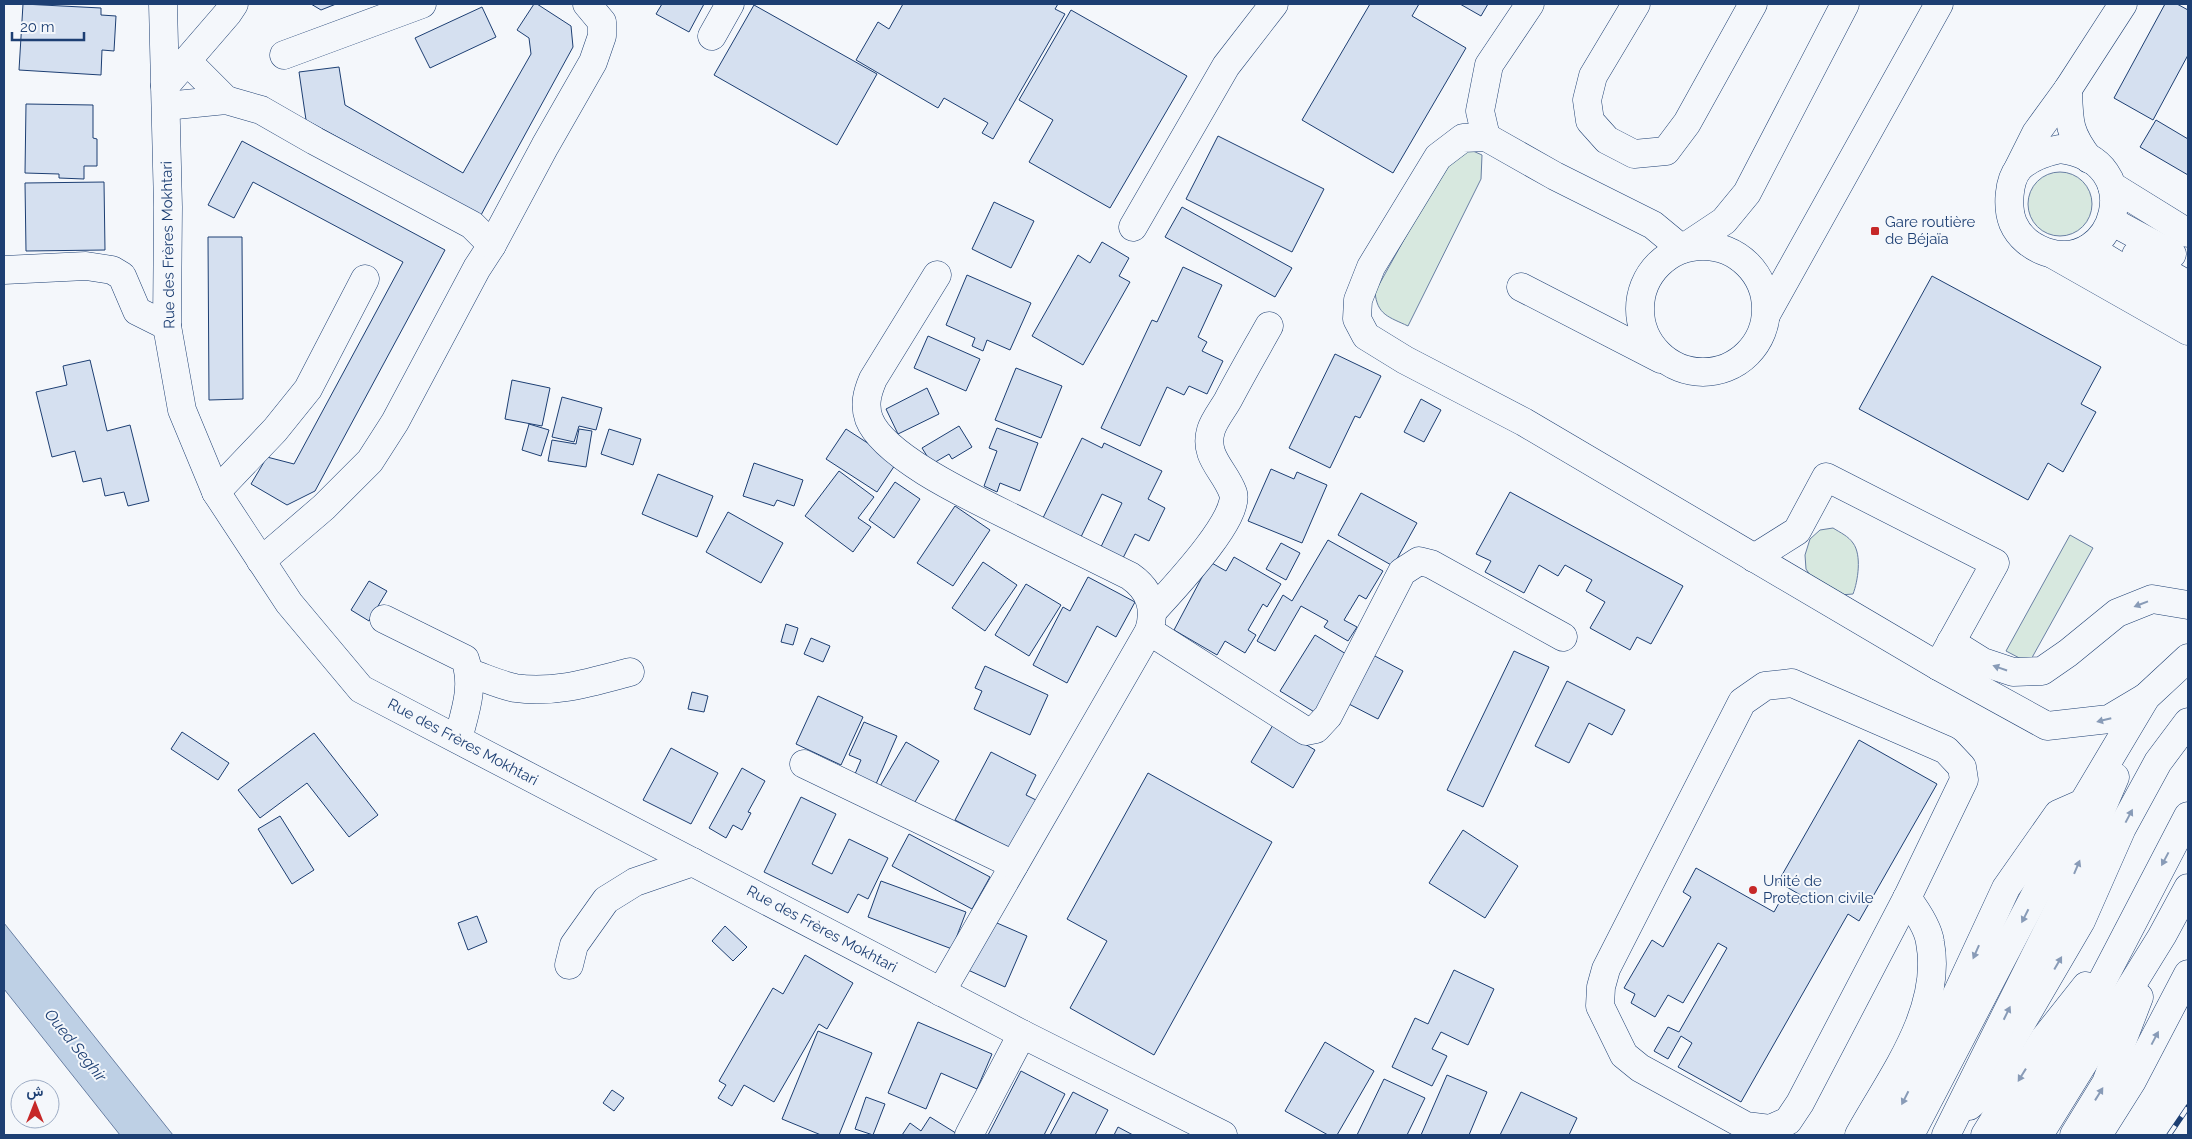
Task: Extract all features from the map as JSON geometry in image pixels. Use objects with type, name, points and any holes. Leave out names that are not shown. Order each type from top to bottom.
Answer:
[{"type":"main road","name":"Rue des Frères Mokhtari","points":[[163,4],[168,207],[167,326],[182,410],[216,492],[289,603],[361,689],[1022,1034],[1223,1135]]},
{"type":"main road","points":[[234,4],[187,61],[166,96],[226,100],[261,110],[323,146],[459,217],[472,225],[492,245]]},
{"type":"main road","points":[[284,55],[422,4]]},
{"type":"main road","points":[[261,561],[324,507],[370,461],[395,422],[477,268],[492,245],[593,62],[602,36],[602,22],[587,4]]},
{"type":"main road","points":[[712,36],[730,4]]},
{"type":"main road","points":[[1133,227],[1226,66],[1274,4]]},
{"type":"main road","points":[[1486,137],[1480,111],[1489,65],[1530,4]]},
{"type":"main road","points":[[1636,4],[1593,76],[1588,100],[1590,121],[1608,140],[1634,154],[1666,150],[1687,123],[1752,4]]},
{"type":"main road","points":[[1667,362],[1653,348],[1643,330],[1640,311],[1642,291],[1651,274],[1665,259],[1724,221],[1747,193],[1845,4]]},
{"type":"main road","points":[[1521,287],[1684,370],[1704,373],[1722,370],[1740,362],[1754,348],[1763,332],[1767,313],[1939,4]]},
{"type":"main road","points":[[2123,4],[2068,89],[2036,133],[2018,169],[2011,188],[2009,206],[2014,223],[2023,238],[2037,249],[2054,255],[2188,332]]},
{"type":"main road","points":[[187,61],[226,100]]},
{"type":"main road","points":[[2068,89],[2069,122],[2079,145],[2089,158]]},
{"type":"main road","points":[[1767,313],[1765,292],[1756,274],[1742,259],[1723,249],[1702,246],[1682,249],[1653,225],[1555,176],[1486,137],[1463,138],[1438,156],[1371,267],[1358,300],[1357,320],[1366,336],[1405,360],[1524,422],[1938,666],[2047,726],[2109,720],[2146,697],[2188,658]]},
{"type":"main road","points":[[2018,169],[2044,152],[2060,149],[2076,151],[2089,158],[2104,170],[2112,186],[2115,204],[2101,235],[2072,254],[2054,255]]},
{"type":"main road","points":[[2112,186],[2188,233]]},
{"type":"main road","points":[[2101,235],[2188,263]]},
{"type":"main road","points":[[2101,235],[2188,285]]},
{"type":"main road","points":[[2101,235],[2188,308]]},
{"type":"main road","points":[[4,267],[86,266],[112,270],[122,276],[137,311],[167,326]]},
{"type":"main road","points":[[938,275],[873,379],[867,393],[866,407],[870,421],[878,433],[898,452],[943,483],[1130,576],[1146,590],[1151,621],[1306,731],[1316,730],[1328,716],[1402,572],[1419,561],[1432,564],[1563,637]]},
{"type":"main road","points":[[216,492],[275,430],[308,389],[365,280]]},
{"type":"main road","points":[[941,992],[1151,621],[1203,556],[1231,508],[1234,495],[1215,465],[1209,450],[1211,430],[1269,326]]},
{"type":"main road","points":[[1754,558],[1797,531],[1826,477],[1995,563],[1938,666]]},
{"type":"main road","points":[[1951,642],[1983,662],[2012,672],[2042,671],[2068,653],[2117,613],[2152,599],[2188,605]]},
{"type":"main road","points":[[384,619],[465,659],[470,673],[469,696],[458,739]]},
{"type":"main road","points":[[470,673],[514,688],[548,690],[567,688],[630,672]]},
{"type":"main road","points":[[1792,683],[1946,750],[1962,767],[1964,780],[1902,909],[1800,1103],[1788,1122],[1770,1129],[1746,1126],[1640,1068],[1624,1055],[1600,1006],[1601,987],[1606,969],[1742,702],[1765,686],[1792,683]]},
{"type":"main road","points":[[1950,1127],[2060,906],[2118,770],[2158,706],[2182,683]]},
{"type":"main road","points":[[1910,1135],[2083,803],[2146,697]]},
{"type":"main road","points":[[1950,1127],[1977,1099],[2011,1043],[2081,921],[2122,828],[2158,762],[2188,722]]},
{"type":"main road","points":[[804,764],[1014,865]]},
{"type":"main road","points":[[1886,1135],[1938,1033],[2006,888],[2058,814],[2083,803]]},
{"type":"main road","points":[[2039,1135],[2082,1045],[2124,937],[2188,816]]},
{"type":"main road","points":[[570,965],[574,945],[606,900],[635,882],[693,862]]},
{"type":"main road","points":[[2074,1135],[2106,1083],[2162,936],[2188,888]]},
{"type":"main road","points":[[1844,1135],[1895,1050],[1917,997],[1921,970],[1918,943],[1902,909]]},
{"type":"main road","points":[[1859,1135],[1904,1056],[1928,1001],[1933,970],[1930,940],[1916,909],[1902,909]]},
{"type":"main road","points":[[2014,1135],[2162,936]]},
{"type":"main road","points":[[1985,1135],[2044,1039],[2124,937]]},
{"type":"main road","points":[[2098,1135],[2132,1081],[2188,974]]},
{"type":"main road","points":[[969,1135],[1022,1034]]},
{"type":"shaded area","points":[[1460,149],[1482,155],[1481,179],[1408,326],[1381,310],[1376,300],[1375,292],[1447,162]]},
{"type":"shaded area","points":[[2060,172],[2078,178],[2086,186],[2092,204],[2086,222],[2078,230],[2060,236],[2042,230],[2034,222],[2028,204],[2034,186],[2042,178]]},
{"type":"shaded area","points":[[1833,528],[1849,538],[1858,554],[1858,568],[1853,594],[1840,595],[1812,578],[1806,569],[1805,555],[1810,539],[1820,530]]},
{"type":"shaded area","points":[[2070,535],[2093,548],[2029,663],[2006,651]]},
{"type":"water","name":"Oued Seghir","points":[[4,923],[173,1135],[120,1135],[4,989]]},
{"type":"building","points":[[23,4],[101,8],[101,15],[116,16],[114,51],[102,50],[101,75],[19,70]]},
{"type":"building","points":[[311,4],[336,4],[321,10]]},
{"type":"building","points":[[534,4],[537,4],[571,26],[573,47],[481,215],[306,120],[299,72],[339,67],[345,105],[463,173],[531,54],[529,38],[517,30]]},
{"type":"building","points":[[662,4],[704,4],[689,32],[656,14]]},
{"type":"building","points":[[903,4],[1058,4],[1055,9],[1065,14],[993,139],[982,133],[988,123],[944,98],[938,108],[856,60],[878,22],[889,29]]},
{"type":"building","points":[[1370,4],[1419,4],[1412,16],[1466,48],[1393,173],[1302,120]]},
{"type":"building","points":[[1460,4],[1488,4],[1481,16]]},
{"type":"building","points":[[2165,4],[2177,4],[2188,10],[2188,55],[2153,120],[2114,98]]},
{"type":"building","points":[[754,5],[877,74],[837,145],[714,75]]},
{"type":"building","points":[[482,7],[496,37],[430,68],[415,38]]},
{"type":"building","points":[[1071,10],[1187,76],[1110,208],[1029,162],[1053,120],[1019,100]]},
{"type":"building","points":[[26,104],[93,105],[93,138],[97,139],[97,166],[84,166],[84,179],[59,178],[59,174],[25,173]]},
{"type":"building","points":[[2156,120],[2188,139],[2188,175],[2140,147]]},
{"type":"building","points":[[1218,136],[1324,189],[1292,252],[1186,199]]},
{"type":"building","points":[[242,141],[445,250],[315,491],[287,505],[251,484],[267,457],[294,464],[403,262],[253,182],[234,218],[208,205]]},
{"type":"building","points":[[104,182],[105,250],[26,251],[25,183]]},
{"type":"building","points":[[994,202],[1034,221],[1011,268],[972,249]]},
{"type":"building","points":[[1182,207],[1292,268],[1275,297],[1165,237]]},
{"type":"building","points":[[208,237],[242,237],[243,399],[209,400]]},
{"type":"building","points":[[1102,242],[1129,258],[1119,276],[1130,282],[1083,365],[1032,336],[1078,255],[1090,263]]},
{"type":"building","points":[[1183,267],[1222,285],[1198,337],[1207,342],[1202,351],[1223,361],[1207,394],[1189,386],[1184,395],[1167,387],[1140,446],[1101,428],[1152,320],[1157,322]]},
{"type":"building","points":[[967,275],[1031,303],[1010,350],[987,340],[983,351],[972,346],[975,338],[946,325]]},
{"type":"building","points":[[1932,276],[2101,367],[2081,404],[2096,412],[2063,472],[2048,463],[2028,500],[1859,409]]},
{"type":"building","points":[[928,336],[980,359],[966,391],[914,368]]},
{"type":"building","points":[[1335,354],[1381,376],[1360,418],[1355,416],[1330,468],[1289,448]]},
{"type":"building","points":[[90,360],[107,431],[130,425],[149,501],[128,506],[124,492],[105,496],[101,478],[83,482],[75,451],[52,457],[36,392],[67,385],[63,366]]},
{"type":"building","points":[[1016,368],[1062,386],[1041,438],[995,420]]},
{"type":"building","points":[[512,380],[550,388],[542,426],[505,419]]},
{"type":"building","points":[[927,388],[939,414],[898,434],[886,409]]},
{"type":"building","points":[[562,397],[602,408],[596,430],[579,426],[574,442],[552,437]]},
{"type":"building","points":[[1421,399],[1441,410],[1424,442],[1404,432]]},
{"type":"building","points":[[529,424],[549,430],[541,456],[522,450]]},
{"type":"building","points":[[959,426],[972,447],[952,459],[949,454],[932,464],[922,448]]},
{"type":"building","points":[[997,428],[1038,443],[1020,491],[1000,483],[997,492],[984,486],[997,451],[989,448]]},
{"type":"building","points":[[579,429],[592,431],[586,467],[548,461],[552,440],[576,444]]},
{"type":"building","points":[[609,429],[641,439],[633,465],[601,454]]},
{"type":"building","points":[[846,429],[897,462],[877,492],[826,459]]},
{"type":"building","points":[[1082,438],[1102,448],[1104,443],[1162,471],[1148,499],[1165,508],[1149,541],[1135,534],[1121,562],[1099,551],[1122,503],[1102,494],[1079,541],[1041,522]]},
{"type":"building","points":[[754,463],[803,480],[794,506],[777,500],[774,506],[743,496]]},
{"type":"building","points":[[1271,469],[1294,479],[1297,472],[1327,485],[1302,543],[1248,521]]},
{"type":"building","points":[[839,471],[874,497],[858,518],[871,527],[853,552],[805,516]]},
{"type":"building","points":[[658,474],[713,496],[697,537],[642,514]]},
{"type":"building","points":[[895,482],[920,499],[894,538],[869,520]]},
{"type":"building","points":[[1510,492],[1683,586],[1651,644],[1637,637],[1630,650],[1590,628],[1605,602],[1586,591],[1592,580],[1565,565],[1558,576],[1539,565],[1524,593],[1485,572],[1491,561],[1476,554]]},
{"type":"building","points":[[1361,493],[1417,523],[1393,566],[1338,535]]},
{"type":"building","points":[[955,506],[990,530],[953,586],[917,563]]},
{"type":"building","points":[[728,512],[783,543],[761,583],[706,552]]},
{"type":"building","points":[[1328,540],[1383,571],[1366,599],[1359,595],[1344,620],[1357,627],[1348,641],[1324,627],[1328,621],[1301,606],[1275,651],[1257,641],[1283,595],[1292,601]]},
{"type":"building","points":[[1281,543],[1300,553],[1286,580],[1266,569]]},
{"type":"building","points":[[1234,557],[1281,584],[1267,607],[1263,604],[1248,630],[1256,635],[1245,653],[1225,641],[1217,655],[1174,630],[1210,562],[1226,571]]},
{"type":"building","points":[[983,562],[1017,585],[985,631],[952,608]]},
{"type":"building","points":[[1088,577],[1135,602],[1116,637],[1097,626],[1067,683],[1033,665],[1063,607],[1070,611]]},
{"type":"building","points":[[369,581],[387,591],[369,621],[351,610]]},
{"type":"building","points":[[1026,584],[1061,605],[1029,656],[995,635]]},
{"type":"building","points":[[786,624],[798,628],[793,645],[781,642]]},
{"type":"building","points":[[1315,635],[1351,657],[1316,713],[1280,691]]},
{"type":"building","points":[[811,638],[830,646],[823,662],[804,654]]},
{"type":"building","points":[[1514,651],[1549,667],[1483,807],[1447,790]]},
{"type":"building","points":[[1373,655],[1403,671],[1378,719],[1347,703]]},
{"type":"building","points":[[985,666],[1048,695],[1030,735],[974,709],[982,691],[975,688]]},
{"type":"building","points":[[1567,681],[1625,710],[1612,735],[1589,723],[1569,763],[1535,746]]},
{"type":"building","points":[[692,692],[708,696],[704,712],[688,709]]},
{"type":"building","points":[[818,696],[863,717],[841,765],[796,744]]},
{"type":"building","points":[[864,722],[897,736],[876,784],[855,774],[861,760],[849,755]]},
{"type":"building","points":[[1273,725],[1315,750],[1293,788],[1251,762]]},
{"type":"building","points":[[182,732],[229,763],[218,780],[171,749]]},
{"type":"building","points":[[314,733],[378,815],[349,837],[307,783],[260,818],[238,790]]},
{"type":"building","points":[[1859,740],[1937,784],[1859,921],[1848,914],[1741,1102],[1678,1067],[1692,1043],[1681,1036],[1668,1059],[1654,1051],[1668,1027],[1679,1032],[1727,948],[1718,943],[1683,1003],[1668,995],[1655,1017],[1631,1003],[1635,994],[1624,988],[1652,940],[1663,947],[1691,897],[1683,892],[1696,868],[1774,912],[1784,894],[1800,904],[1804,897],[1778,882]]},
{"type":"building","points":[[906,742],[939,761],[912,807],[879,788]]},
{"type":"building","points":[[671,748],[718,773],[691,824],[643,800]]},
{"type":"building","points":[[991,752],[1036,775],[1026,795],[1036,800],[1011,849],[955,820]]},
{"type":"building","points":[[742,768],[765,781],[748,812],[751,813],[742,830],[733,825],[726,838],[709,828]]},
{"type":"building","points":[[1148,773],[1272,842],[1154,1055],[1070,1008],[1107,941],[1067,919]]},
{"type":"building","points":[[801,797],[836,814],[812,864],[832,874],[849,839],[888,858],[868,899],[858,894],[848,913],[764,872]]},
{"type":"building","points":[[280,816],[314,870],[292,884],[258,829]]},
{"type":"building","points":[[1463,830],[1518,866],[1485,918],[1429,883]]},
{"type":"building","points":[[909,834],[990,877],[972,909],[892,866]]},
{"type":"building","points":[[881,881],[966,912],[952,949],[868,917]]},
{"type":"building","points":[[477,916],[487,942],[468,950],[458,923]]},
{"type":"building","points":[[990,920],[1027,936],[1005,987],[968,970]]},
{"type":"building","points":[[725,926],[747,947],[733,961],[712,941]]},
{"type":"building","points":[[805,955],[853,983],[827,1029],[819,1024],[774,1102],[744,1085],[732,1106],[718,1098],[726,1085],[719,1081],[773,988],[783,994]]},
{"type":"building","points":[[1454,970],[1494,989],[1468,1045],[1441,1032],[1432,1049],[1447,1056],[1432,1086],[1392,1067],[1415,1018],[1428,1024]]},
{"type":"building","points":[[918,1022],[992,1054],[977,1089],[941,1073],[926,1109],[888,1093]]},
{"type":"building","points":[[818,1031],[872,1053],[839,1135],[821,1135],[782,1119]]},
{"type":"building","points":[[1325,1042],[1374,1071],[1337,1135],[1328,1135],[1285,1111]]},
{"type":"building","points":[[1021,1071],[1065,1094],[1044,1135],[988,1135]]},
{"type":"building","points":[[1447,1075],[1487,1092],[1469,1135],[1421,1135]]},
{"type":"building","points":[[1384,1079],[1425,1098],[1407,1135],[1357,1135]]},
{"type":"building","points":[[612,1090],[624,1098],[614,1111],[603,1103]]},
{"type":"building","points":[[1073,1092],[1108,1110],[1095,1135],[1050,1135]]},
{"type":"building","points":[[1521,1092],[1577,1118],[1569,1135],[1500,1135]]},
{"type":"building","points":[[866,1097],[885,1104],[873,1135],[855,1129]]},
{"type":"building","points":[[930,1117],[959,1135],[902,1135],[910,1123],[921,1131]]},
{"type":"building","points":[[1118,1127],[1133,1135],[1114,1135]]},
{"type":"railway","points":[[2169,1135],[2188,1107]]},
{"type":"place","name":"Gare routière de Béjaïa","points":[[1875,231]]},
{"type":"place","name":"Unité de Protection civile","points":[[1753,890]]}]
